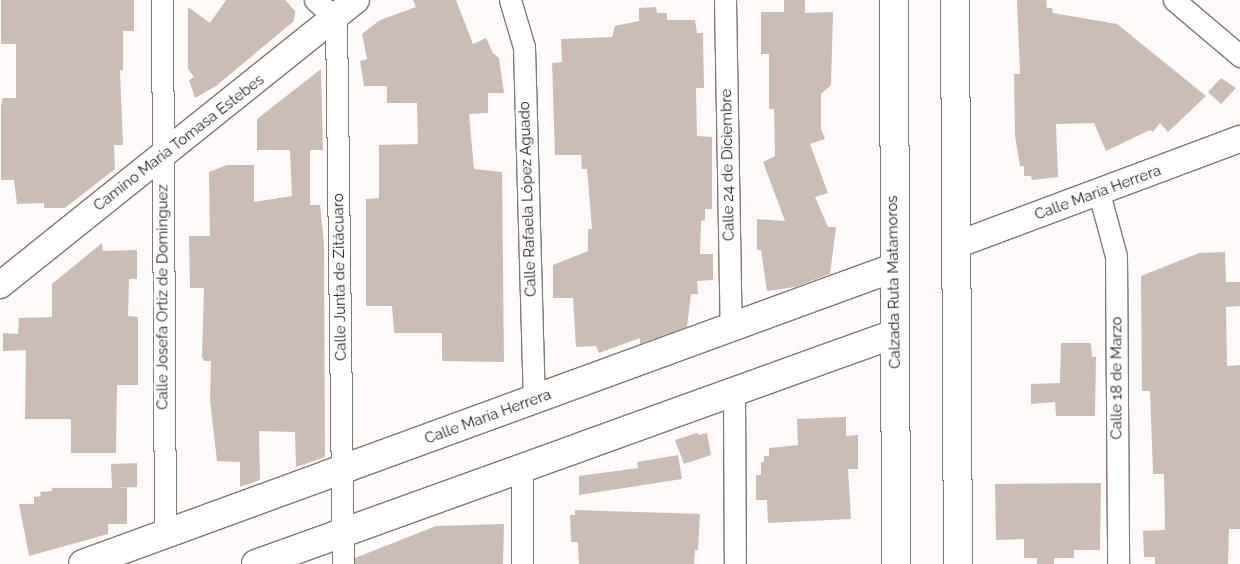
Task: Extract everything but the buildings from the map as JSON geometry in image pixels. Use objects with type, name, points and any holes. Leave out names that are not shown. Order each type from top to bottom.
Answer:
[{"type":"main road","name":"Calzada Ruta Matamoros","points":[[894,0],[892,268],[896,564]]},
{"type":"main road","points":[[954,0],[958,564]]},
{"type":"main road","name":"Calle María Herrera","points":[[83,564],[731,329],[892,268]]},
{"type":"main road","points":[[256,564],[734,394],[894,334]]},
{"type":"street","name":"Calle Josefa Ortíz de Dominguez","points":[[162,0],[165,535]]},
{"type":"street","points":[[315,0],[336,18]]},
{"type":"street","name":"Camino Maria Tomasa Estebes","points":[[0,285],[336,18],[356,0]]},
{"type":"street","name":"Calle Rafaela López Aguado","points":[[510,0],[524,47],[534,400]]},
{"type":"street","name":"Calle 24 de Diciembre","points":[[725,0],[731,329]]},
{"type":"street","points":[[1174,0],[1240,56]]},
{"type":"street","name":"Calle Junta de Zitácuaro","points":[[336,18],[343,564]]},
{"type":"street","name":"Calle María Herrera","points":[[956,245],[1240,139]]},
{"type":"street","name":"Calle 18 de Marzo","points":[[1099,193],[1116,256],[1118,564]]},
{"type":"street","points":[[734,394],[735,564]]},
{"type":"street","points":[[522,470],[522,564]]}]
